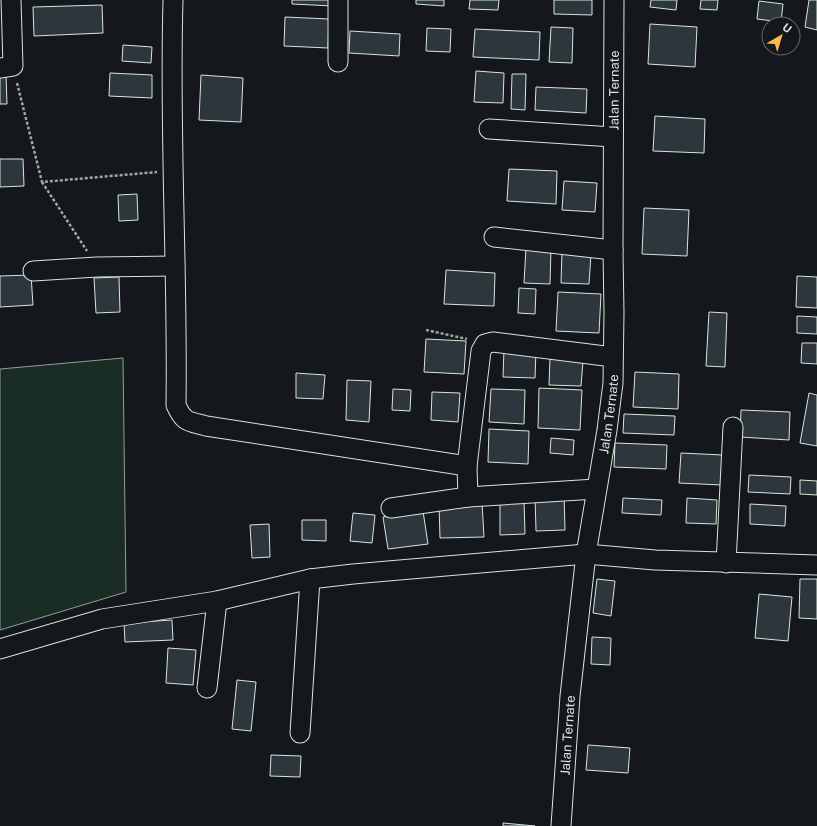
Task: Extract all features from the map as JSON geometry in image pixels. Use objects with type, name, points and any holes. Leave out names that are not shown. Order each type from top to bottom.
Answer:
[{"type":"street","points":[[7,67],[11,0]]},
{"type":"street","points":[[173,0],[173,171],[177,328],[176,405],[181,416],[187,421],[206,426],[467,466]]},
{"type":"street","points":[[338,0],[338,62]]},
{"type":"street","name":"Jalan Ternate","points":[[561,826],[570,696],[586,554],[607,430],[613,383],[614,0]]},
{"type":"street","points":[[489,129],[613,137]]},
{"type":"street","points":[[494,237],[613,250]]},
{"type":"street","points":[[33,271],[97,267],[175,266]]},
{"type":"street","points":[[468,497],[467,466],[481,351],[484,344],[493,342],[613,357]]},
{"type":"street","points":[[726,563],[734,428]]},
{"type":"street","points":[[391,508],[468,497],[596,489]]},
{"type":"street","points":[[0,649],[102,619],[217,600],[310,579],[353,574],[586,554],[655,560],[817,565]]},
{"type":"street","points":[[300,732],[310,579]]},
{"type":"street","points":[[207,688],[217,600]]},
{"type":"path","points":[[7,67],[42,182],[97,267]]},
{"type":"path","points":[[42,182],[173,171]]},
{"type":"path","points":[[426,330],[484,344]]},
{"type":"green space","points":[[123,358],[126,592],[0,630],[0,369]]},
{"type":"building","points":[[292,0],[333,0],[333,6],[292,4]]},
{"type":"building","points":[[416,0],[444,0],[444,6],[416,4]]},
{"type":"building","points":[[470,0],[499,0],[498,10],[469,9]]},
{"type":"building","points":[[554,0],[592,0],[592,15],[554,14]]},
{"type":"building","points":[[651,0],[677,0],[676,10],[650,7]]},
{"type":"building","points":[[701,0],[718,0],[717,10],[700,9]]},
{"type":"building","points":[[809,0],[817,0],[817,30],[805,27]]},
{"type":"building","points":[[759,1],[783,4],[782,16],[761,16],[761,20],[757,19]]},
{"type":"building","points":[[102,5],[103,33],[34,36],[33,7]]},
{"type":"building","points":[[285,17],[329,19],[328,48],[284,46]]},
{"type":"building","points":[[650,24],[697,27],[695,67],[648,64]]},
{"type":"building","points":[[551,27],[573,28],[572,63],[549,62]]},
{"type":"building","points":[[427,28],[451,29],[450,52],[426,51]]},
{"type":"building","points":[[475,29],[540,32],[539,60],[473,57]]},
{"type":"building","points":[[350,31],[400,34],[399,56],[349,53]]},
{"type":"building","points":[[123,45],[152,47],[151,63],[122,61]]},
{"type":"building","points":[[476,71],[504,73],[503,103],[474,102]]},
{"type":"building","points":[[110,73],[152,75],[152,98],[109,96]]},
{"type":"building","points":[[512,74],[526,74],[525,110],[511,109]]},
{"type":"building","points":[[0,75],[6,75],[7,104],[0,104]]},
{"type":"building","points":[[201,75],[243,78],[241,122],[199,120]]},
{"type":"building","points":[[536,87],[587,89],[586,113],[535,110]]},
{"type":"building","points":[[655,116],[705,119],[704,153],[653,151]]},
{"type":"building","points":[[0,159],[23,159],[24,186],[0,187]]},
{"type":"building","points":[[509,169],[557,171],[556,204],[507,201]]},
{"type":"building","points":[[564,181],[597,183],[595,212],[562,210]]},
{"type":"building","points":[[137,194],[138,220],[119,221],[118,195]]},
{"type":"building","points":[[644,208],[689,210],[687,256],[642,254]]},
{"type":"building","points":[[526,248],[551,249],[550,284],[524,283]]},
{"type":"building","points":[[562,252],[591,254],[589,284],[561,283]]},
{"type":"building","points":[[446,270],[495,273],[494,306],[444,304]]},
{"type":"building","points":[[31,275],[33,305],[0,307],[0,276]]},
{"type":"building","points":[[797,276],[817,277],[817,308],[796,307]]},
{"type":"building","points":[[119,277],[120,312],[96,313],[94,278]]},
{"type":"building","points":[[519,288],[536,289],[535,314],[518,313]]},
{"type":"building","points":[[558,292],[601,294],[599,333],[556,331]]},
{"type":"building","points":[[709,312],[727,313],[725,367],[706,366]]},
{"type":"building","points":[[797,316],[817,317],[817,334],[797,333]]},
{"type":"building","points":[[426,339],[466,341],[464,374],[424,372]]},
{"type":"building","points":[[802,343],[817,343],[817,364],[801,363]]},
{"type":"building","points":[[504,349],[536,350],[535,378],[503,377]]},
{"type":"building","points":[[550,359],[583,361],[581,386],[549,385]]},
{"type":"building","points":[[635,372],[679,374],[678,409],[633,407]]},
{"type":"building","points":[[296,373],[325,375],[323,399],[296,398]]},
{"type":"building","points":[[347,380],[371,381],[369,422],[346,420]]},
{"type":"building","points":[[539,388],[582,390],[580,430],[538,428]]},
{"type":"building","points":[[393,389],[411,390],[410,411],[392,410]]},
{"type":"building","points":[[491,389],[525,390],[524,424],[489,422]]},
{"type":"building","points":[[432,392],[460,393],[458,422],[431,420]]},
{"type":"building","points":[[809,393],[817,395],[817,446],[800,443]]},
{"type":"building","points":[[741,410],[790,412],[789,440],[740,437]]},
{"type":"building","points":[[624,414],[675,416],[674,435],[623,433]]},
{"type":"building","points":[[489,429],[529,431],[528,464],[488,462]]},
{"type":"building","points":[[551,438],[574,440],[573,455],[550,453]]},
{"type":"building","points":[[615,443],[667,445],[666,469],[614,467]]},
{"type":"building","points":[[681,453],[723,455],[722,485],[679,483]]},
{"type":"building","points":[[749,475],[791,477],[790,494],[748,492]]},
{"type":"building","points":[[800,480],[817,481],[817,495],[800,494]]},
{"type":"building","points":[[564,494],[565,530],[536,531],[535,495]]},
{"type":"building","points":[[623,498],[662,500],[661,515],[622,513]]},
{"type":"building","points":[[687,498],[717,500],[716,524],[686,523]]},
{"type":"building","points":[[500,500],[524,500],[525,534],[500,535]]},
{"type":"building","points":[[482,503],[484,537],[440,538],[439,504]]},
{"type":"building","points":[[750,504],[786,506],[785,526],[750,524]]},
{"type":"building","points":[[423,511],[428,544],[388,549],[383,517]]},
{"type":"building","points":[[353,513],[375,515],[372,543],[350,541]]},
{"type":"building","points":[[302,520],[326,520],[326,541],[302,540]]},
{"type":"building","points":[[269,524],[270,557],[252,558],[250,525]]},
{"type":"building","points":[[597,579],[615,581],[611,616],[593,613]]},
{"type":"building","points":[[800,579],[817,579],[817,619],[799,618]]},
{"type":"building","points":[[759,594],[792,597],[788,641],[755,638]]},
{"type":"building","points":[[172,620],[173,640],[125,642],[124,623]]},
{"type":"building","points":[[592,637],[611,638],[610,665],[591,664]]},
{"type":"building","points":[[168,648],[196,650],[193,685],[166,683]]},
{"type":"building","points":[[237,680],[256,682],[251,731],[232,729]]},
{"type":"building","points":[[588,745],[630,748],[628,773],[586,770]]},
{"type":"building","points":[[271,755],[301,756],[300,777],[270,776]]},
{"type":"building","points":[[503,823],[535,826],[503,826]]}]
